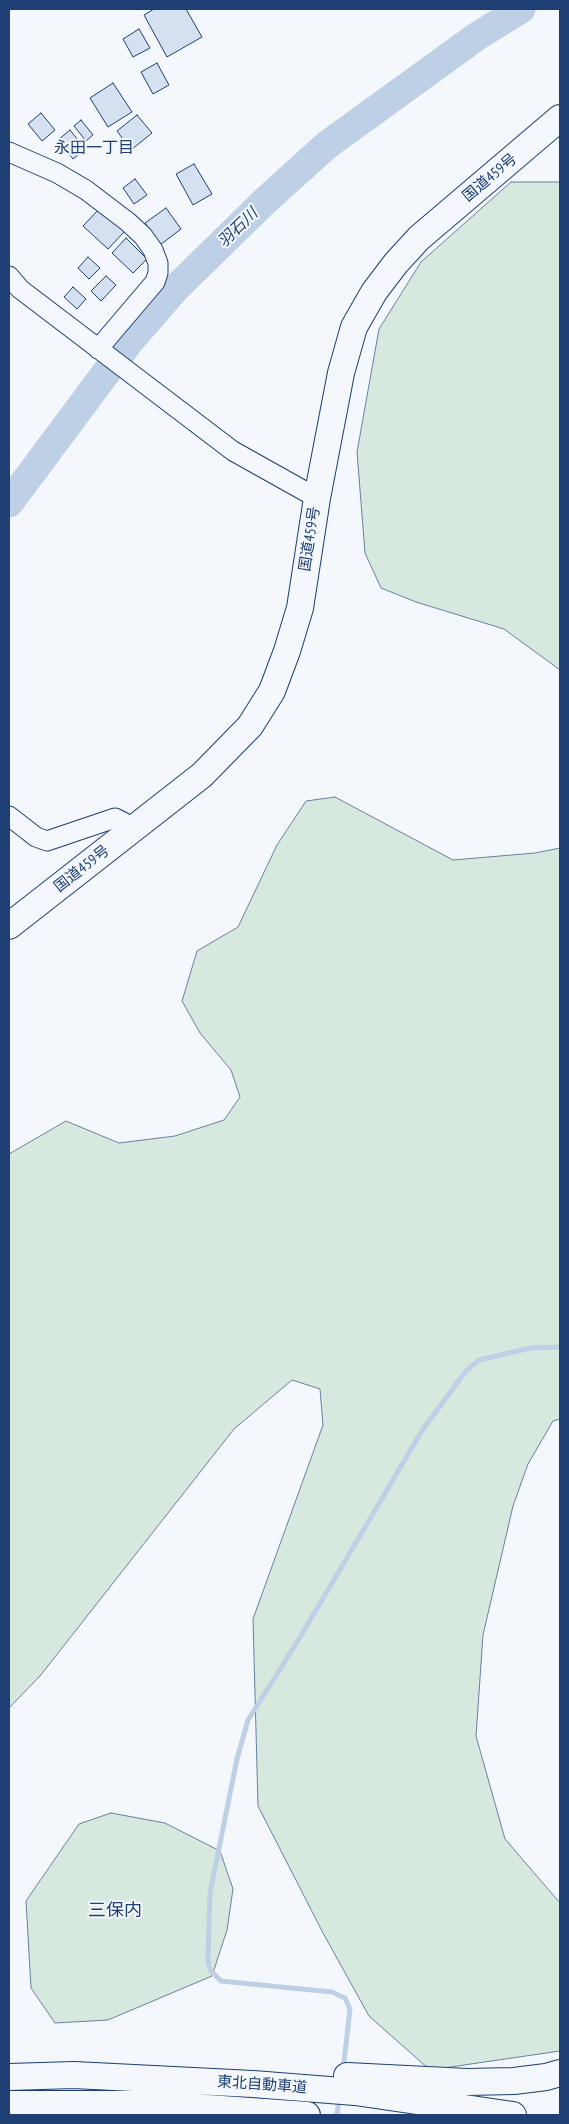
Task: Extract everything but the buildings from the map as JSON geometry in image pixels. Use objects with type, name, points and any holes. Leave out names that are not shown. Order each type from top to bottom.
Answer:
[{"type":"highway","name":"国道459号","points":[[9,926],[202,775],[250,726],[272,691],[288,651],[300,608],[317,498],[340,373],[354,327],[374,292],[396,263],[419,238],[560,118]]},
{"type":"highway","points":[[149,2077],[254,2071],[466,2082],[514,2081],[560,2074]]},
{"type":"highway","name":"東北自動車道","points":[[9,2077],[74,2075],[149,2077],[355,2092],[513,2115]]},
{"type":"highway","points":[[17,2103],[142,2115]]},
{"type":"highway","name":"東北自動車道","points":[[17,2103],[150,2104],[307,2115]]},
{"type":"street","points":[[9,152],[57,173],[86,190],[143,236],[153,250],[158,263],[158,273],[155,282],[101,352]]},
{"type":"street","points":[[9,276],[20,289],[233,451],[317,498]]},
{"type":"street","points":[[9,816],[36,837],[47,841],[114,818],[132,829]]},
{"type":"shaded area","points":[[511,182],[560,182],[560,670],[504,629],[416,602],[381,588],[365,553],[357,452],[379,329],[421,262]]},
{"type":"shaded area","points":[[335,797],[453,860],[535,853],[560,848],[560,1419],[553,1421],[528,1464],[513,1506],[483,1635],[476,1736],[505,1839],[560,1903],[560,2051],[430,2070],[369,2016],[323,1933],[258,1806],[253,1619],[323,1425],[320,1389],[292,1380],[234,1429],[40,1676],[9,1708],[9,1154],[66,1121],[119,1143],[175,1136],[224,1120],[240,1097],[231,1070],[200,1033],[182,1001],[197,951],[238,927],[277,845],[306,801]]},
{"type":"shaded area","points":[[111,1813],[165,1823],[220,1851],[233,1889],[227,1930],[212,1976],[108,2020],[55,2023],[31,1988],[26,1901],[79,1824]]},
{"type":"waterway","name":"羽石川","points":[[9,503],[129,342],[176,288],[265,201],[327,145],[476,37],[521,9]]},
{"type":"waterway","points":[[343,2070],[350,2009],[345,1998],[332,1992],[221,1981],[210,1970],[208,1961],[210,1893],[237,1759],[248,1720],[299,1639],[423,1429],[466,1371],[479,1360],[531,1348],[560,1347]]},
{"type":"waterway","points":[[337,2115],[339,2098]]},
{"type":"district","name":"永田一丁目","points":[[94,148]]},
{"type":"district","name":"三保内","points":[[115,1911]]}]
